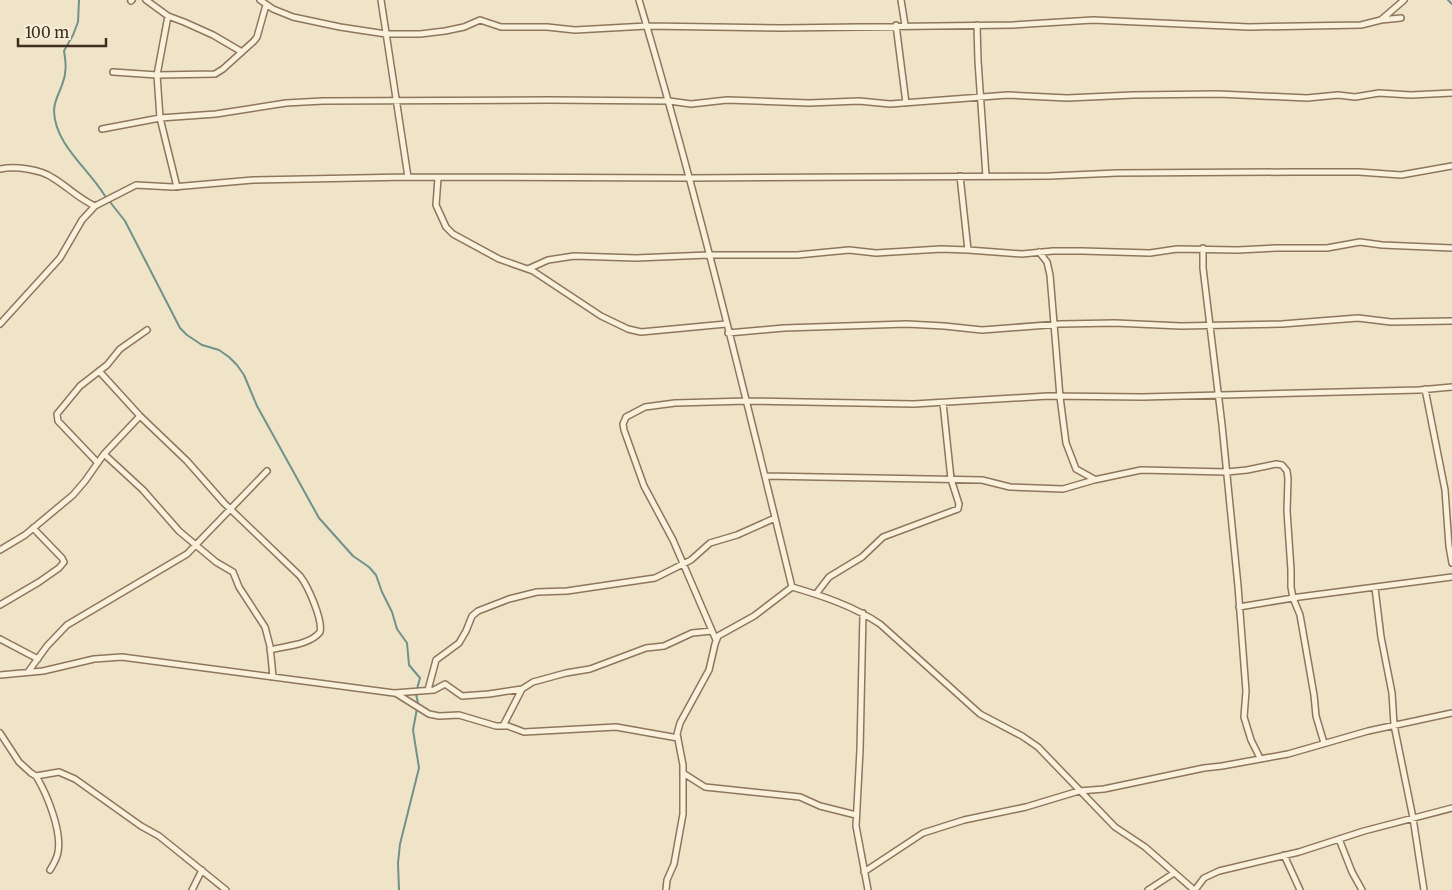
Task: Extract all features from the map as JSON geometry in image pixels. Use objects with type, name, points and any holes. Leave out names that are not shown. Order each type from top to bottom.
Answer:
[{"type":"street","points":[[146,0],[168,16],[213,35],[242,52]]},
{"type":"street","points":[[260,0],[282,14],[293,17],[386,34],[420,34],[464,27],[480,20],[501,27],[547,27],[575,30],[647,26],[782,28],[977,25],[1093,20],[1260,27],[1361,25],[1401,18]]},
{"type":"street","points":[[381,0],[408,177]]},
{"type":"street","points":[[639,0],[690,178],[792,587]]},
{"type":"street","points":[[901,0],[905,25]]},
{"type":"street","points":[[1381,20],[1404,0]]},
{"type":"street","points":[[113,72],[157,75],[215,74],[257,37],[266,5]]},
{"type":"street","points":[[168,16],[157,75],[160,118],[177,187]]},
{"type":"street","points":[[896,25],[906,102]]},
{"type":"street","points":[[977,25],[986,176]]},
{"type":"street","points":[[102,129],[160,118],[223,113],[286,103],[668,101],[691,104],[727,100],[801,103],[859,101],[882,104],[1021,95],[1078,98],[1218,94],[1306,98],[1338,95],[1356,97],[1379,93],[1411,95],[1452,93]]},
{"type":"street","points":[[0,324],[60,258],[82,220],[95,206],[136,185],[177,187],[253,180],[408,177],[690,178],[1244,172],[1359,172],[1401,175],[1452,166]]},
{"type":"street","points":[[0,168],[46,174],[83,200],[95,206]]},
{"type":"street","points":[[960,176],[968,250]]},
{"type":"street","points":[[438,178],[436,202],[449,230],[499,259],[528,269],[593,311],[632,331],[642,332],[726,324]]},
{"type":"street","points":[[528,269],[544,262],[570,256],[636,258],[708,255],[797,255],[849,250],[876,253],[968,250],[1022,254],[1082,251],[1150,253],[1203,248],[1238,250],[1327,248],[1360,242],[1382,245],[1452,248]]},
{"type":"street","points":[[1203,248],[1203,268],[1227,472],[1239,607],[1246,691],[1244,717],[1251,740],[1260,758]]},
{"type":"street","points":[[1038,252],[1046,260],[1050,270],[1060,397],[1066,440],[1074,466],[1079,472],[1094,480]]},
{"type":"street","points":[[728,334],[784,328],[908,324],[982,330],[1115,323],[1141,326],[1282,324],[1358,318],[1398,323],[1452,321]]},
{"type":"street","points":[[97,462],[69,433],[56,416],[77,389],[100,371],[120,349],[147,330]]},
{"type":"street","points":[[100,371],[140,416],[187,461],[230,509],[303,580],[310,594],[320,625],[320,632],[313,639],[270,650]]},
{"type":"street","points":[[716,640],[673,540],[644,486],[624,430],[624,420],[632,413],[652,406],[675,403],[747,401],[901,405],[1020,397],[1142,397],[1452,387]]},
{"type":"street","points":[[1425,389],[1445,490],[1452,563]]},
{"type":"street","points":[[816,594],[828,577],[862,557],[883,537],[956,511],[959,504],[951,479],[943,403]]},
{"type":"street","points":[[0,550],[33,528],[73,495],[86,481],[97,462],[140,416]]},
{"type":"street","points":[[104,454],[143,490],[179,531],[235,575],[239,586],[265,626],[273,677]]},
{"type":"street","points":[[765,476],[982,480],[1010,487],[1063,489],[1094,480],[1150,470],[1164,472],[1227,472],[1276,464],[1282,465],[1285,468],[1288,479],[1287,511],[1291,570],[1290,582],[1293,598],[1300,615],[1316,716],[1324,743]]},
{"type":"street","points":[[28,672],[47,646],[67,625],[187,554],[267,471]]},
{"type":"street","points":[[428,690],[436,660],[459,643],[472,616],[478,611],[509,599],[537,592],[567,591],[655,578],[694,558],[710,543],[775,518]]},
{"type":"street","points":[[0,605],[35,585],[59,568],[64,562],[33,528]]},
{"type":"street","points":[[1239,607],[1452,577]]},
{"type":"street","points":[[792,587],[816,594],[863,613],[880,624],[980,714],[1022,736],[1038,747],[1115,827],[1145,847],[1195,890],[1200,881],[1209,874],[1452,808]]},
{"type":"street","points":[[666,890],[667,880],[674,864],[682,814],[682,751],[678,738],[678,728],[711,666],[716,640],[723,632],[754,616],[792,587]]},
{"type":"street","points":[[1374,588],[1392,693],[1394,726],[1413,818],[1424,890]]},
{"type":"street","points":[[863,613],[860,750],[856,814],[857,839],[868,890]]},
{"type":"street","points":[[0,674],[28,672],[94,659],[122,657],[396,694],[434,690],[445,684],[462,696],[522,689],[533,682],[590,669],[646,648],[664,646],[692,633],[712,631]]},
{"type":"street","points":[[0,639],[38,659]]},
{"type":"street","points":[[503,726],[522,689]]},
{"type":"street","points":[[396,694],[429,714],[439,716],[459,715],[496,726],[512,727],[524,732],[616,727],[678,738]]},
{"type":"street","points":[[864,872],[910,841],[944,825],[1026,807],[1079,790],[1104,789],[1204,768],[1288,754],[1324,743],[1452,713]]},
{"type":"street","points":[[0,733],[24,768],[36,776],[51,807],[58,842],[58,852],[50,870]]},
{"type":"street","points":[[36,776],[59,772],[70,776],[141,826],[159,836],[226,890]]},
{"type":"street","points":[[683,773],[705,787],[800,797],[820,806],[856,814]]},
{"type":"street","points":[[1339,839],[1352,872],[1362,890]]},
{"type":"street","points":[[1284,855],[1300,890]]},
{"type":"street","points":[[192,890],[202,870]]},
{"type":"street","points":[[1148,890],[1174,873]]},
{"type":"waterway","points":[[79,0],[78,22],[64,51],[65,76],[54,111],[60,135],[66,146],[105,196]]},
{"type":"waterway","points":[[1448,0],[1452,4]]},
{"type":"waterway","points":[[110,202],[125,221],[180,328],[202,345],[219,350],[237,365],[244,375],[257,406],[319,518],[353,556],[369,567],[376,575],[392,612],[397,629],[407,643],[409,665],[420,678],[417,689]]},
{"type":"waterway","points":[[399,890],[398,863],[400,844],[419,768],[413,730],[418,703],[416,694]]}]
